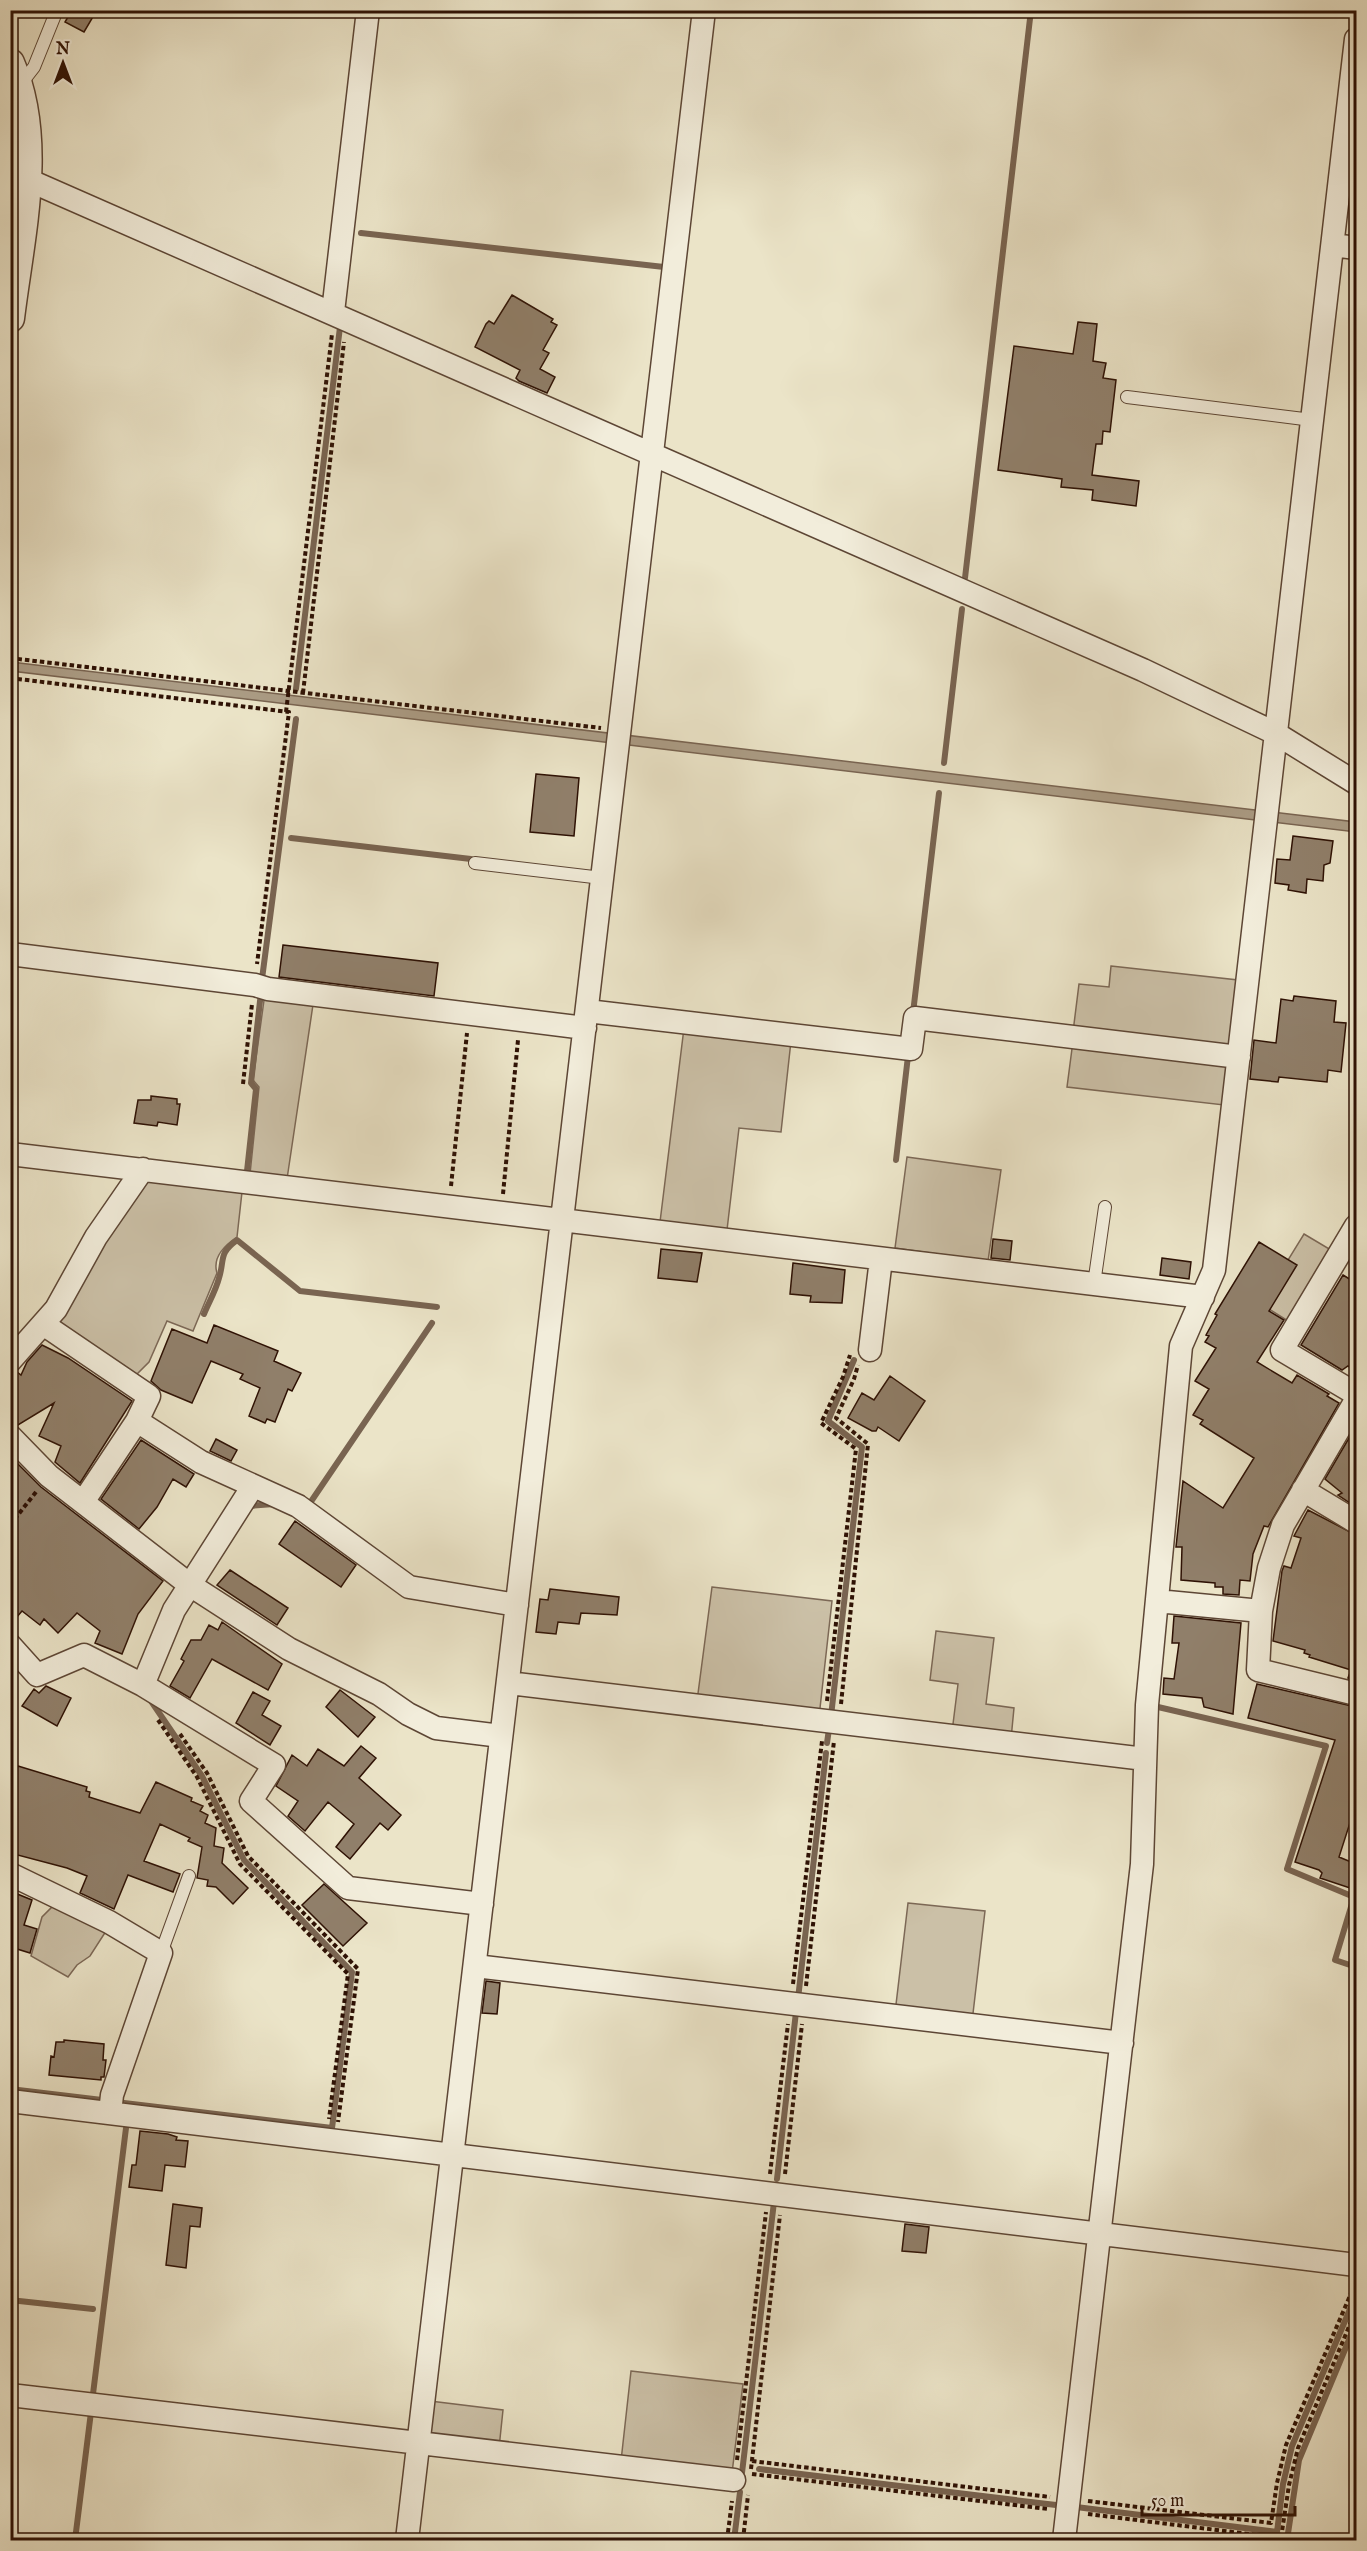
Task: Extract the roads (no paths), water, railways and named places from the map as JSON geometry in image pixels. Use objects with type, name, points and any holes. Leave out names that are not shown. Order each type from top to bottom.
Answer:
[{"type":"street","points":[[338,314],[368,10]]},
{"type":"street","points":[[407,2541],[704,10]]},
{"type":"street","points":[[1064,2541],[1142,1864],[1147,1705],[1181,1346],[1214,1270],[1356,39]]},
{"type":"street","points":[[10,318],[19,175],[28,124],[15,74]]},
{"type":"street","points":[[19,175],[1143,670],[1275,733],[1356,783]]},
{"type":"street","points":[[1333,245],[1356,248]]},
{"type":"street","points":[[10,954],[520,1020],[586,1020],[911,1049],[915,1018],[1239,1057]]},
{"type":"street","points":[[10,1154],[1203,1297]]},
{"type":"street","points":[[10,1361],[56,1309],[96,1237],[143,1169]]},
{"type":"street","points":[[1356,1226],[1348,1261],[1282,1350],[1356,1394]]},
{"type":"street","points":[[865,1352],[881,1259]]},
{"type":"street","points":[[43,1324],[149,1396],[137,1421],[83,1502]]},
{"type":"street","points":[[1356,1400],[1283,1525],[1269,1568],[1261,1611],[1258,1670],[1356,1694]]},
{"type":"street","points":[[137,1421],[201,1462],[297,1506],[409,1587],[517,1605]]},
{"type":"street","points":[[10,1436],[49,1476],[190,1585],[289,1650],[379,1694],[408,1714],[436,1728],[501,1736]]},
{"type":"street","points":[[143,1685],[174,1610],[253,1486]]},
{"type":"street","points":[[1303,1491],[1356,1522]]},
{"type":"street","points":[[1157,1601],[1261,1611]]},
{"type":"street","points":[[10,1645],[38,1675],[84,1655],[143,1685],[274,1765],[251,1801],[348,1888],[482,1904]]},
{"type":"street","points":[[508,1683],[1146,1759]]},
{"type":"street","points":[[10,1874],[109,1922],[161,1953],[112,2095],[110,2113]]},
{"type":"street","points":[[475,1966],[1122,2043]]},
{"type":"street","points":[[10,2101],[1356,2265]]},
{"type":"street","points":[[10,2396],[419,2443],[743,2476]]},
{"type":"lane","points":[[15,74],[34,67],[57,10]]},
{"type":"lane","points":[[1127,397],[1312,420]]},
{"type":"lane","points":[[475,863],[602,878]]},
{"type":"lane","points":[[1094,1284],[1105,1207]]},
{"type":"lane","points":[[161,1953],[171,1918],[189,1876]]},
{"type":"waterway","points":[[965,578],[1031,10]]},
{"type":"waterway","points":[[361,233],[664,267]]},
{"type":"waterway","points":[[296,689],[340,327]]},
{"type":"waterway","points":[[944,763],[962,609]]},
{"type":"waterway","points":[[262,979],[296,719]]},
{"type":"waterway","points":[[913,1013],[939,793]]},
{"type":"waterway","points":[[291,838],[471,859]]},
{"type":"waterway","points":[[247,1171],[256,1089],[251,1083],[261,992]]},
{"type":"waterway","points":[[896,1160],[908,1056]]},
{"type":"waterway","points":[[204,1314],[218,1282],[223,1257],[227,1249],[237,1240],[300,1291],[437,1307]]},
{"type":"waterway","points":[[306,1503],[310,1503],[432,1323]]},
{"type":"waterway","points":[[831,1716],[862,1447],[828,1421],[854,1360]]},
{"type":"waterway","points":[[249,1506],[274,1504]]},
{"type":"waterway","points":[[124,2103],[332,2128],[352,1972],[244,1860],[202,1776],[151,1701]]},
{"type":"waterway","points":[[1158,1707],[1326,1746],[1287,1869],[1354,1897],[1335,1960],[1356,1967]]},
{"type":"waterway","points":[[827,1743],[829,1729]]},
{"type":"waterway","points":[[798,1999],[826,1753]]},
{"type":"waterway","points":[[777,2179],[796,2012]]},
{"type":"waterway","points":[[10,2089],[102,2100]]},
{"type":"waterway","points":[[93,2394],[126,2128]]},
{"type":"waterway","points":[[742,2473],[774,2202]]},
{"type":"waterway","points":[[1076,2507],[1277,2532],[1283,2484],[1292,2446],[1356,2295]]},
{"type":"waterway","points":[[10,2300],[93,2309]]},
{"type":"waterway","points":[[1287,2540],[1299,2460],[1356,2323]]},
{"type":"waterway","points":[[75,2540],[91,2412]]},
{"type":"waterway","points":[[759,2469],[1056,2505]]},
{"type":"waterway","points":[[734,2540],[740,2492]]}]
